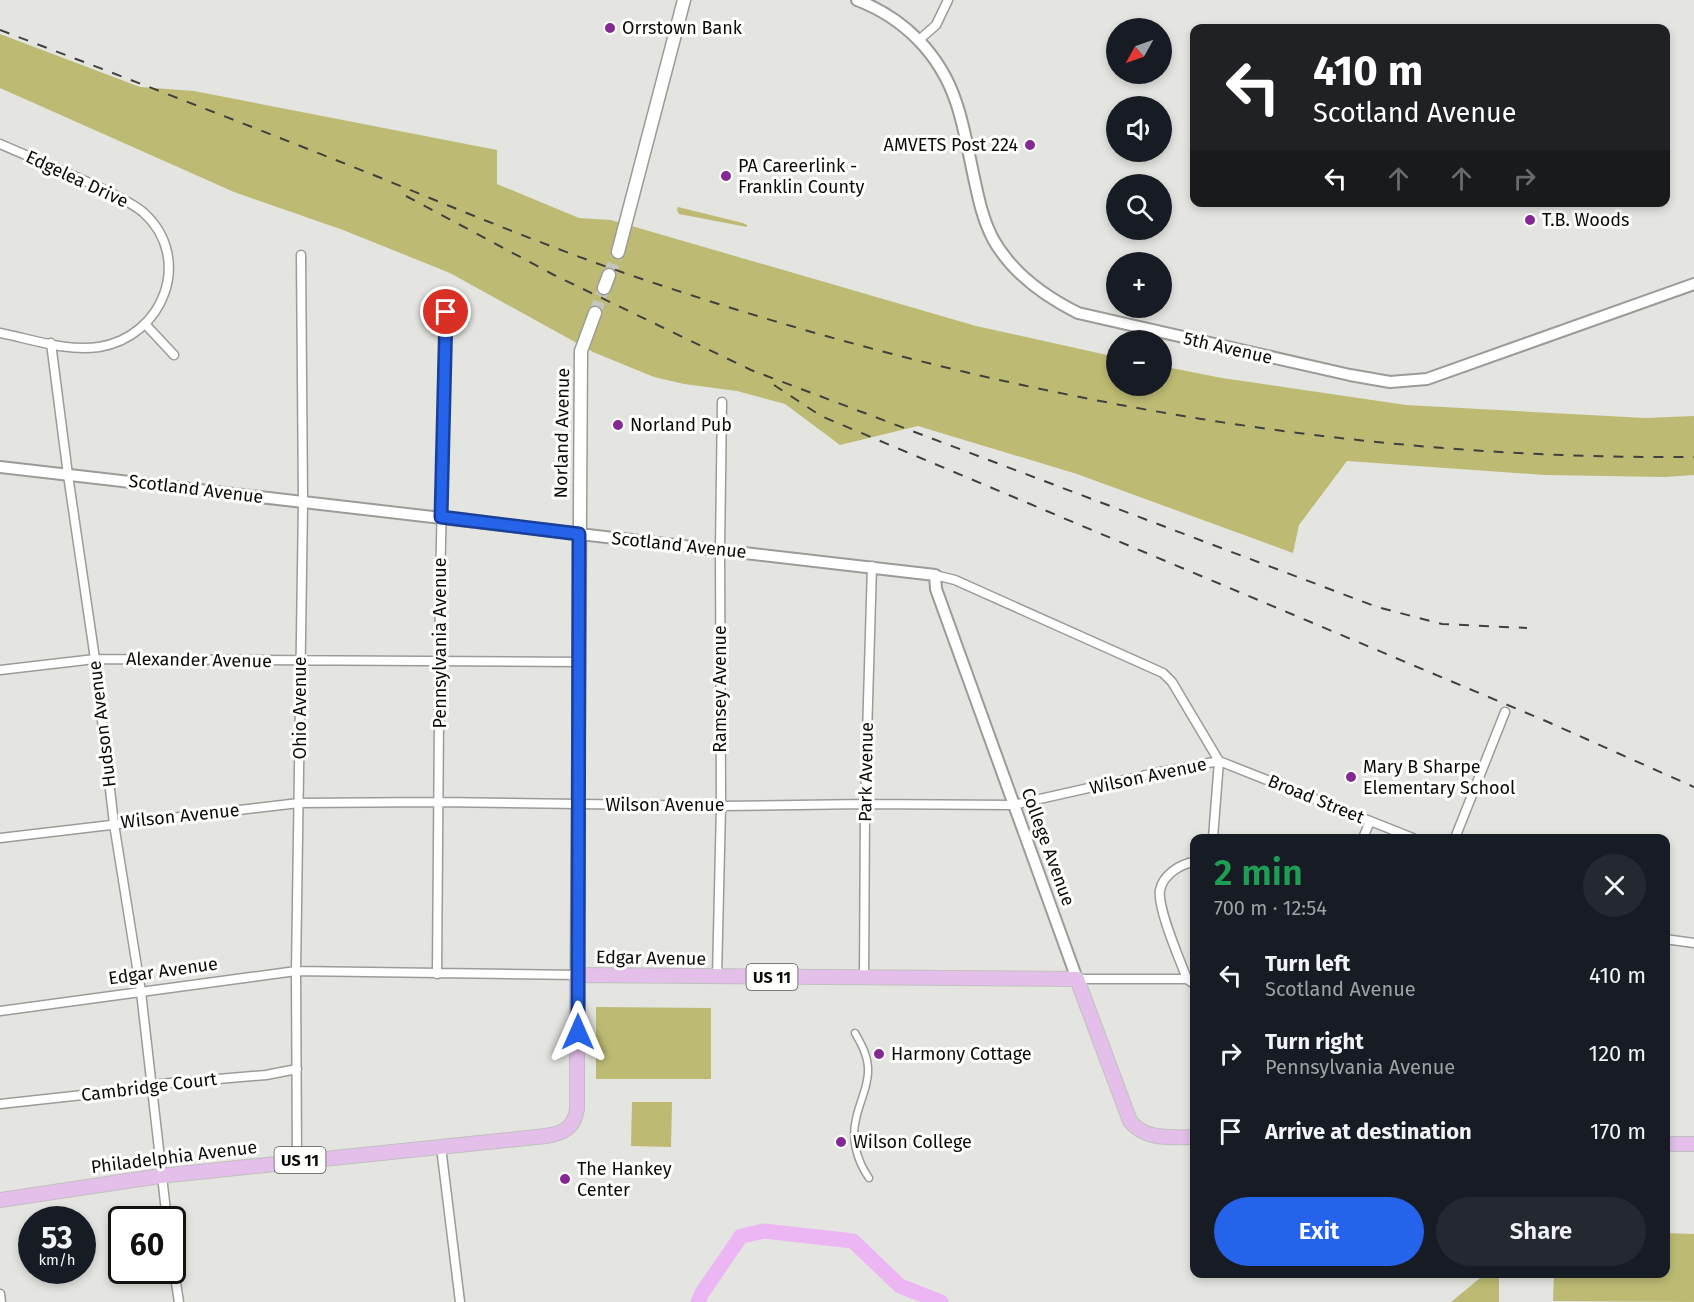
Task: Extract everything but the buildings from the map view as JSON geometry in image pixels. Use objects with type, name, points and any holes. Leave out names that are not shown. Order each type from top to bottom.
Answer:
[{"type":"main road","points":[[618,252],[684,0]]},
{"type":"main road","points":[[604,288],[609,275]]},
{"type":"main road","name":"Norland Avenue","points":[[567,1130],[574,1121],[577,1109],[581,351],[595,313]]},
{"type":"main road","name":"Edgar Avenue","points":[[577,975],[1077,979]]},
{"type":"main road","name":"College Avenue","points":[[1077,979],[1125,1111],[1137,1129],[1153,1136],[1190,1137]]},
{"type":"main road","name":"Philadelphia Avenue","points":[[0,1200],[160,1176],[546,1136],[567,1130]]},
{"type":"main road","points":[[1670,1144],[1694,1144]]},
{"type":"street","name":"5th Avenue","points":[[857,0],[890,16],[919,40],[938,64],[953,93],[982,211],[994,241],[1012,265],[1030,283],[1055,302],[1078,313],[1350,375],[1390,382],[1427,379],[1694,284]]},
{"type":"street","points":[[919,40],[936,25],[948,0]]},
{"type":"street","name":"Edgelea Drive","points":[[0,144],[54,166],[130,203],[153,223],[165,247],[168,276],[161,305],[146,326],[125,339],[99,347],[81,349],[0,333]]},
{"type":"street","name":"Ohio Avenue","points":[[297,1161],[296,971],[303,502],[301,255]]},
{"type":"street","name":"Pennsylvania Avenue","points":[[437,974],[441,517],[446,312]]},
{"type":"street","points":[[146,326],[174,355]]},
{"type":"street","name":"Hudson Avenue","points":[[51,343],[95,659],[114,824],[141,992],[165,1206]]},
{"type":"street","name":"Ramsey Avenue","points":[[717,977],[721,806],[722,402]]},
{"type":"street","name":"Scotland Avenue","points":[[0,467],[935,575],[955,580],[1162,673],[1172,682],[1219,761]]},
{"type":"street","name":"Park Avenue","points":[[864,978],[865,804],[872,566]]},
{"type":"street","name":"College Avenue","points":[[935,575],[936,589],[1077,979]]},
{"type":"street","name":"Alexander Avenue","points":[[0,670],[95,659],[580,662]]},
{"type":"street","points":[[1457,834],[1505,712]]},
{"type":"street","points":[[1213,834],[1219,761]]},
{"type":"street","name":"Wilson Avenue","points":[[0,838],[299,803],[438,802],[721,806],[1013,805],[1219,761]]},
{"type":"street","name":"Broad Street","points":[[1219,761],[1403,834]]},
{"type":"street","points":[[1365,834],[1370,821]]},
{"type":"street","points":[[1190,863],[1177,868],[1164,880],[1160,891],[1161,907],[1190,982]]},
{"type":"street","points":[[1670,940],[1694,943]]},
{"type":"street","name":"Edgar Avenue","points":[[0,1011],[296,971],[577,975]]},
{"type":"street","name":"Edgar Avenue","points":[[1077,979],[1190,982]]},
{"type":"street","points":[[855,1033],[865,1053],[868,1072],[866,1087],[855,1120],[854,1141],[860,1163],[869,1178]]},
{"type":"street","name":"Cambridge Court","points":[[0,1104],[235,1076],[266,1075],[297,1069]]},
{"type":"street","points":[[441,1147],[460,1302]]},
{"type":"street","points":[[176,1284],[179,1302]]},
{"type":"street","points":[[0,1294],[1,1302]]},
{"type":"shaded area","points":[[0,34],[140,87],[194,91],[497,150],[497,184],[579,218],[611,220],[976,326],[1106,355],[1106,396],[1172,396],[1172,368],[1222,378],[1406,405],[1645,418],[1694,416],[1694,475],[1665,477],[1545,475],[1347,461],[1299,525],[1293,553],[1077,474],[918,426],[840,445],[785,404],[737,391],[684,384],[654,377],[593,352],[450,273],[343,230],[234,192],[0,88]]},
{"type":"shaded area","points":[[678,207],[743,223],[747,227],[679,214]]},
{"type":"shaded area","points":[[596,1007],[711,1008],[711,1079],[596,1079]]},
{"type":"shaded area","points":[[632,1102],[672,1102],[671,1147],[631,1146]]},
{"type":"shaded area","points":[[1670,1233],[1694,1234],[1694,1302],[1553,1301],[1554,1278],[1670,1278]]},
{"type":"shaded area","points":[[1480,1278],[1499,1278],[1499,1302],[1451,1302]]},
{"type":"waterway","points":[[698,1302],[741,1236],[764,1231],[853,1241],[900,1286],[941,1302]]},
{"type":"tunnel","points":[[609,275],[618,252]]},
{"type":"tunnel","points":[[595,313],[604,288]]},
{"type":"railway","points":[[0,30],[587,260],[786,324],[913,359],[1041,389],[1170,414],[1300,433],[1431,447],[1562,455],[1694,457]]},
{"type":"railway","points":[[406,196],[554,275],[751,370],[1377,607],[1442,624],[1527,628]]},
{"type":"railway","points":[[774,385],[821,416],[1548,722],[1694,787]]},
{"type":"place","name":"Orrstown Bank","points":[[610,28]]},
{"type":"place","name":"AMVETS Post 224","points":[[1030,145]]},
{"type":"place","name":"PA Careerlink - Franklin County","points":[[726,176]]},
{"type":"place","name":"T.B. Woods","points":[[1530,220]]},
{"type":"place","name":"Norland Pub","points":[[618,425]]},
{"type":"place","name":"Mary B Sharpe Elementary School","points":[[1351,777]]},
{"type":"place","name":"Harmony Cottage","points":[[879,1054]]},
{"type":"place","name":"Wilson College","points":[[841,1142]]},
{"type":"place","name":"The Hankey Center","points":[[565,1179]]},
{"type":"route","points":[[446,312],[441,517],[579,534],[578,1032]]}]
